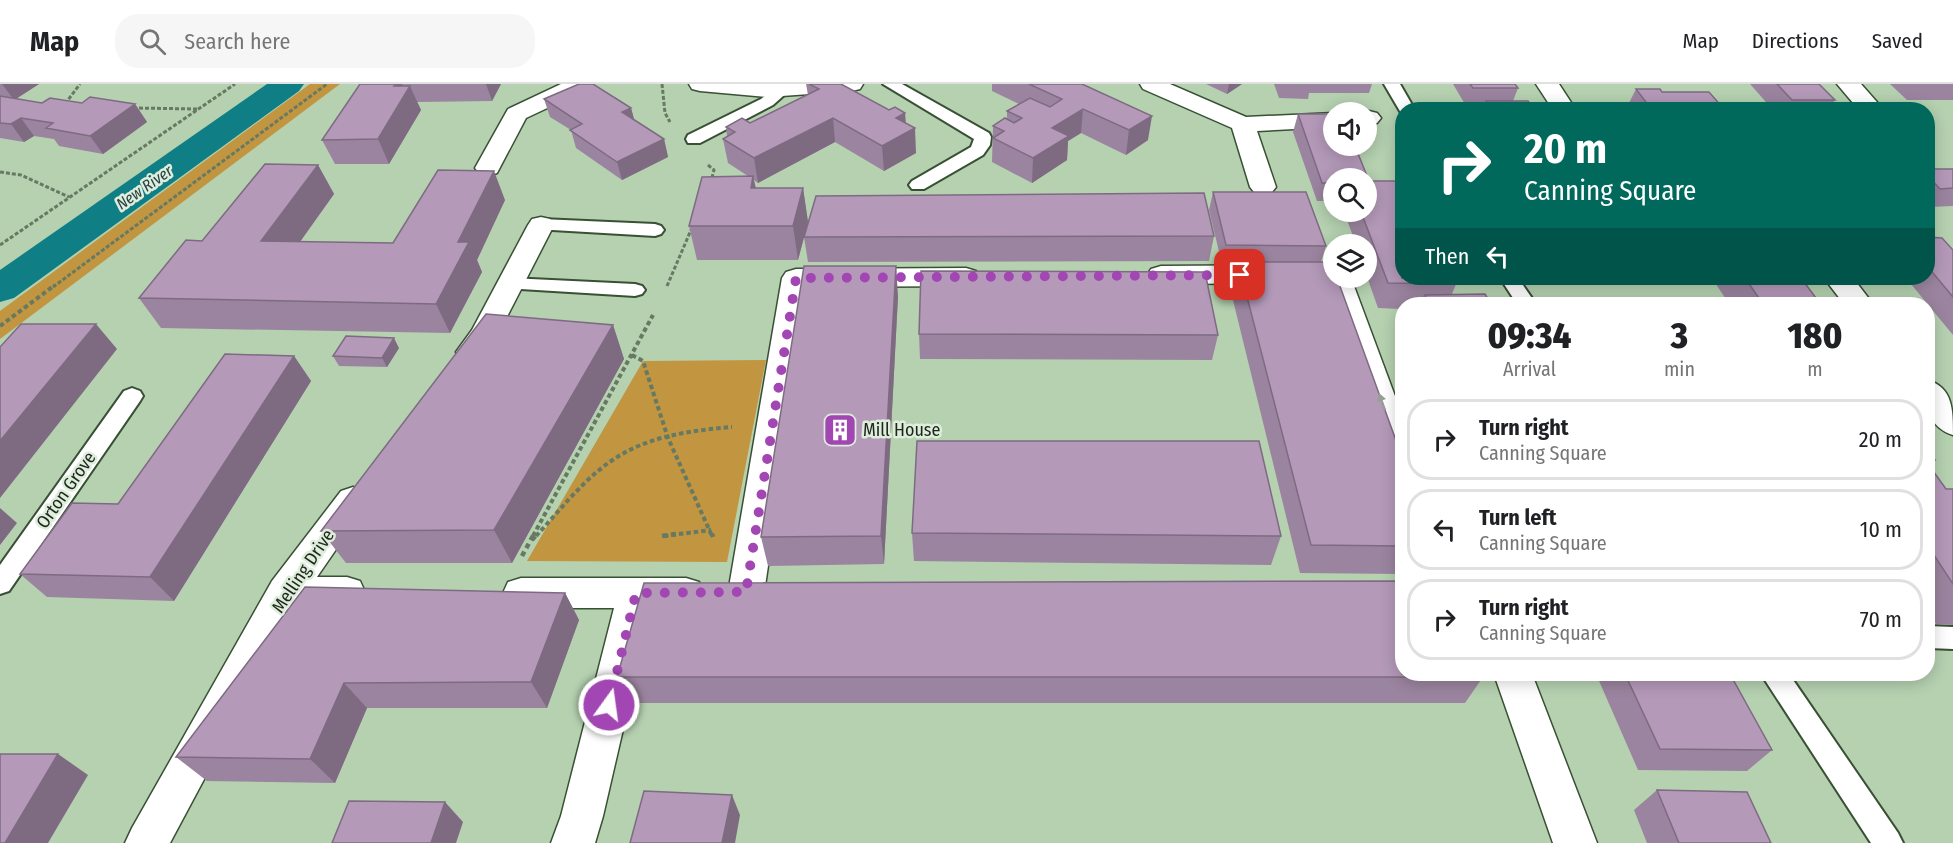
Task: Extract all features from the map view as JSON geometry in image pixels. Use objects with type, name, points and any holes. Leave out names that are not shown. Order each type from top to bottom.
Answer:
[{"type":"street","points":[[488,168],[516,114],[580,84]]},
{"type":"street","points":[[700,84],[768,90],[852,84]]},
{"type":"street","points":[[1151,84],[1243,124],[1323,120]]},
{"type":"street","points":[[1548,84],[1560,102]]},
{"type":"street","points":[[1848,84],[1865,102]]},
{"type":"street","points":[[1243,124],[1263,187]]},
{"type":"street","points":[[455,372],[484,335],[541,225]]},
{"type":"street","points":[[1130,276],[1323,274]]},
{"type":"street","points":[[746,592],[796,278],[999,277]]},
{"type":"street","points":[[1844,285],[1853,297]]},
{"type":"street","points":[[1341,288],[1395,438]]},
{"type":"street","points":[[1935,400],[1953,423]]},
{"type":"street","name":"Melling Drive","points":[[147,843],[285,592],[374,473]]},
{"type":"street","points":[[285,592],[381,592]]},
{"type":"street","points":[[495,593],[782,593]]},
{"type":"street","points":[[577,830],[636,593]]},
{"type":"street","points":[[1516,681],[1569,826]]},
{"type":"lane","points":[[891,84],[982,137],[982,145],[976,151],[918,185]]},
{"type":"lane","points":[[1392,84],[1402,102]]},
{"type":"lane","points":[[694,139],[767,102],[783,89]]},
{"type":"lane","points":[[541,225],[655,230]]},
{"type":"lane","points":[[510,284],[634,290]]},
{"type":"lane","name":"Orton Grove","points":[[0,584],[132,396]]},
{"type":"lane","points":[[1935,637],[1953,638]]},
{"type":"lane","points":[[1779,681],[1888,843]]},
{"type":"path","points":[[75,106],[64,105],[80,84]]},
{"type":"path","points":[[0,244],[235,84]]},
{"type":"path","points":[[0,326],[327,84]]},
{"type":"path","points":[[662,84],[666,92],[663,106],[666,119],[676,128]]},
{"type":"path","points":[[128,108],[198,109]]},
{"type":"path","points":[[706,164],[714,170],[710,186]]},
{"type":"path","points":[[0,172],[21,175],[69,197]]},
{"type":"path","points":[[665,291],[694,225]]},
{"type":"path","points":[[495,593],[528,545],[656,308]]},
{"type":"path","points":[[632,355],[643,361],[669,438],[710,530],[746,592]]},
{"type":"path","points":[[528,545],[578,492],[622,454],[651,442],[692,432],[773,422]]},
{"type":"path","points":[[662,536],[757,526]]},
{"type":"shaded area","points":[[310,84],[340,84],[0,339],[0,311]]},
{"type":"shaded area","points":[[766,360],[727,562],[527,561],[643,361]]},
{"type":"building","points":[[360,84],[410,86],[378,139],[322,140]]},
{"type":"building","points":[[579,84],[593,84],[631,108],[622,112],[664,139],[617,162],[570,130],[582,124],[544,99]]},
{"type":"building","points":[[809,84],[841,84],[889,110],[895,107],[905,113],[896,118],[915,128],[882,146],[833,118],[754,158],[723,139],[735,132],[726,127],[742,118],[750,123],[819,89]]},
{"type":"building","points":[[1029,84],[1082,84],[1152,116],[1129,130],[1083,109],[1052,128],[1069,136],[1033,158],[993,138],[1004,131],[993,126],[1005,118],[1014,123],[1022,118],[1007,111],[1030,98],[1050,107],[1062,99]]},
{"type":"building","points":[[1470,84],[1515,84],[1518,88],[1473,88]]},
{"type":"building","points":[[1777,84],[1819,84],[1835,100],[1792,100]]},
{"type":"building","points":[[1636,89],[1660,89],[1662,92],[1709,92],[1718,102],[1646,102]]},
{"type":"building","points":[[0,96],[42,103],[50,98],[82,103],[90,97],[135,104],[90,136],[46,128],[53,123],[21,118],[11,124],[0,123]]},
{"type":"building","points":[[1486,101],[1529,102],[1487,102]]},
{"type":"building","points":[[1298,114],[1323,114],[1323,156],[1359,156],[1364,168],[1323,168],[1322,183]]},
{"type":"building","points":[[265,164],[318,165],[261,241],[393,243],[438,170],[494,171],[458,242],[469,242],[436,304],[139,298],[186,240],[202,241]]},
{"type":"building","points":[[1935,169],[1953,169],[1953,188],[1940,189],[1935,184]]},
{"type":"building","points":[[753,176],[751,188],[803,188],[793,226],[689,226],[702,177]]},
{"type":"building","points":[[1377,181],[1395,181],[1395,283],[1388,283],[1377,254],[1377,234],[1369,234],[1365,222],[1377,222]]},
{"type":"building","points":[[1213,192],[1306,192],[1323,238],[1323,246],[1226,245]]},
{"type":"building","points":[[1204,193],[1214,236],[804,237],[816,196]]},
{"type":"building","points":[[1935,238],[1942,238],[1953,250],[1953,297],[1935,275]]},
{"type":"building","points":[[1238,262],[1323,262],[1323,288],[1341,288],[1395,438],[1395,546],[1311,545]]},
{"type":"building","name":"Mill House","points":[[804,266],[896,266],[881,536],[761,537]]},
{"type":"building","points":[[921,271],[1205,272],[1218,335],[919,334]]},
{"type":"building","points":[[1750,285],[1806,285],[1815,297],[1758,297]]},
{"type":"building","points":[[1485,294],[1487,297],[1426,297],[1425,295]]},
{"type":"building","points":[[486,314],[613,325],[494,530],[321,531]]},
{"type":"building","points":[[21,324],[96,324],[0,441],[0,347]]},
{"type":"building","points":[[346,336],[394,338],[382,358],[333,356]]},
{"type":"building","points":[[225,354],[294,356],[150,577],[20,574],[72,503],[118,504]]},
{"type":"building","points":[[917,441],[1259,441],[1281,536],[912,533]]},
{"type":"building","points":[[1935,474],[1946,489],[1953,489],[1953,584],[1935,557]]},
{"type":"building","points":[[1395,581],[1395,677],[617,677],[644,583]]},
{"type":"building","points":[[305,587],[565,593],[531,682],[344,683],[310,759],[176,757]]},
{"type":"building","points":[[1628,681],[1734,681],[1772,750],[1660,749]]},
{"type":"building","points":[[0,754],[58,754],[5,843],[0,843]]},
{"type":"building","points":[[1657,790],[1747,792],[1771,843],[1679,843]]},
{"type":"building","points":[[644,791],[732,795],[722,843],[630,843]]},
{"type":"building","points":[[349,801],[445,802],[431,843],[332,843]]},
{"type":"waterway","name":"New River","points":[[0,289],[288,84]]},
{"type":"place","name":"Mill House","points":[[840,430]]},
{"type":"route","points":[[609,705],[636,593],[746,592],[796,278],[1240,275]]}]
